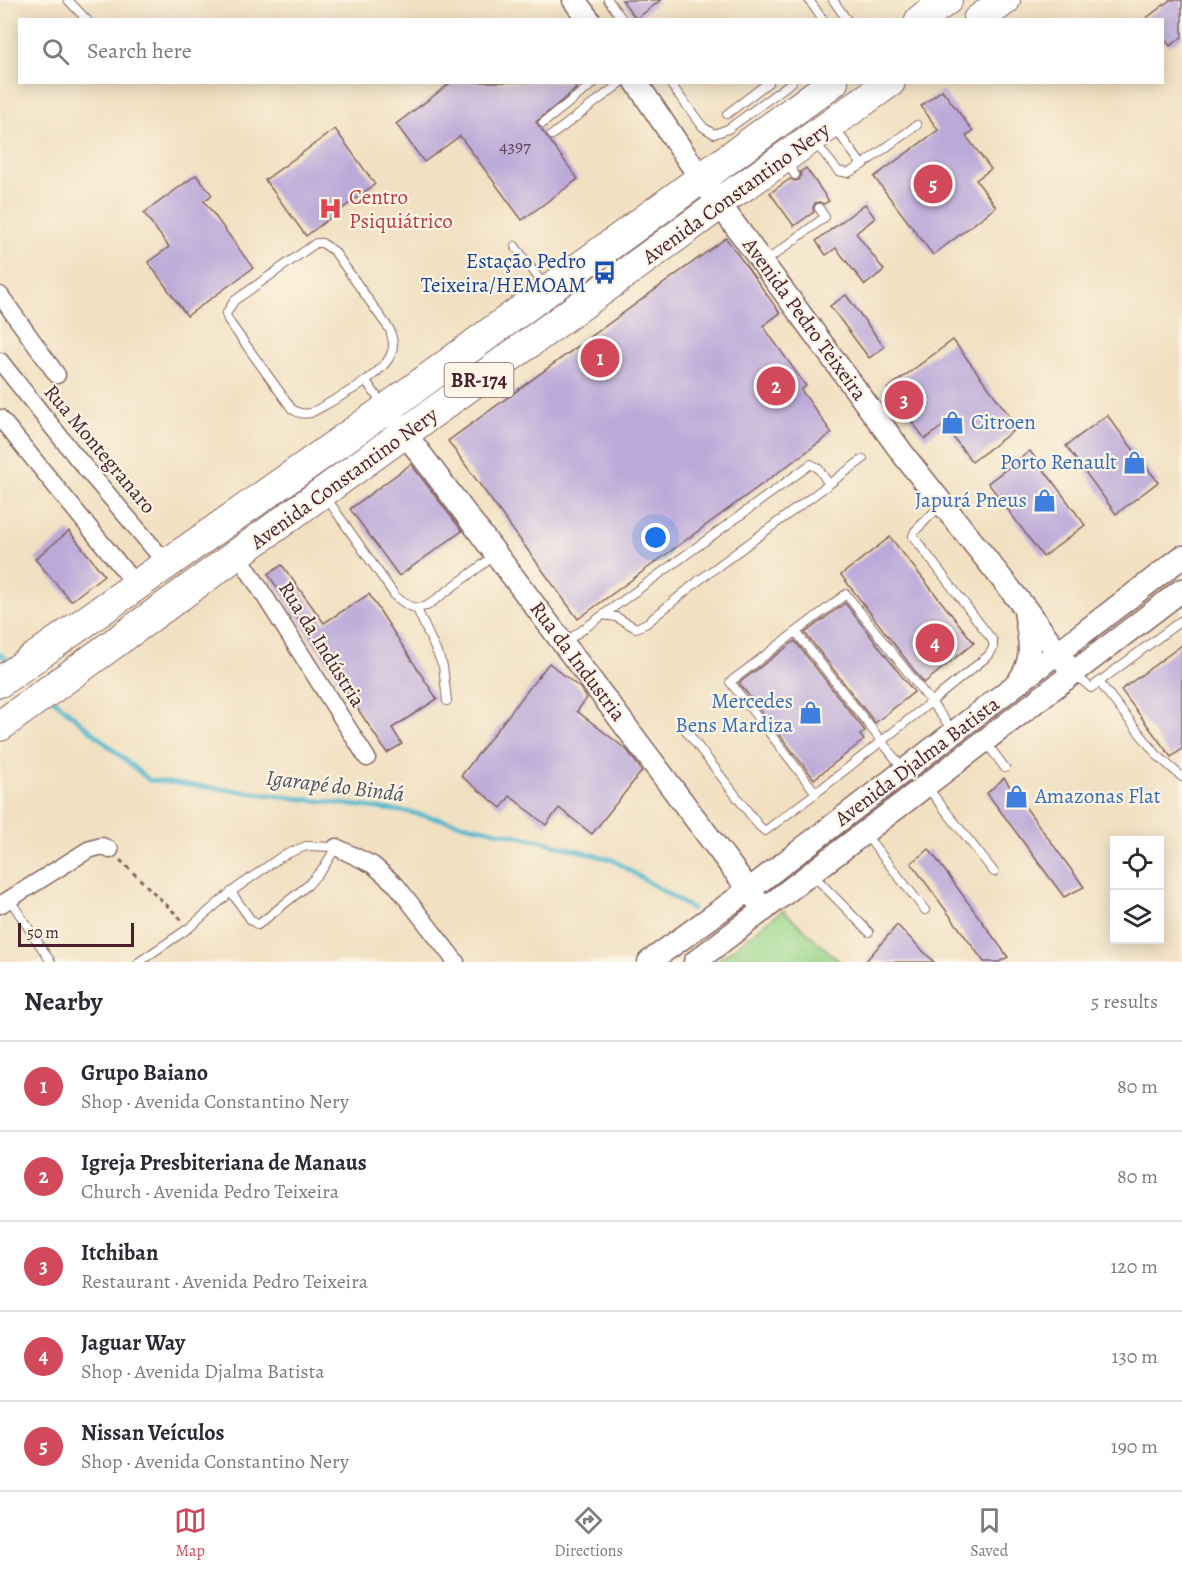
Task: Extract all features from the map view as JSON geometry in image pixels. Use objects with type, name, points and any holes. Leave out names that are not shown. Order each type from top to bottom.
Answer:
[{"type":"highway","points":[[923,18],[947,0]]},
{"type":"highway","points":[[981,18],[1005,0]]},
{"type":"highway","name":"Avenida Constantino Nery","points":[[0,682],[386,410],[548,291],[710,190],[831,84]]},
{"type":"highway","name":"Avenida Constantino Nery","points":[[710,190],[790,167],[822,131],[887,84]]},
{"type":"highway","name":"Avenida Constantino Nery","points":[[0,726],[719,205],[710,190]]},
{"type":"street","points":[[574,0],[588,18]]},
{"type":"street","name":"Avenida Pedro Teixeira","points":[[637,84],[710,190],[906,458],[1025,608],[1073,673]]},
{"type":"street","points":[[0,296],[57,375]]},
{"type":"street","name":"Rua Montegranaro","points":[[0,361],[77,458],[168,564]]},
{"type":"street","name":"Rua da Industria","points":[[386,410],[406,433],[764,910]]},
{"type":"street","points":[[0,418],[136,585]]},
{"type":"street","name":"Rua da Indústria","points":[[238,554],[367,758]]},
{"type":"street","name":"Avenida Djalma Batista","points":[[649,962],[750,889],[1182,557]]},
{"type":"street","name":"Avenida Djalma Batista","points":[[695,962],[1182,590]]},
{"type":"street","points":[[1017,685],[1028,668],[1031,654],[1025,608]]},
{"type":"street","points":[[5,902],[88,850],[102,846],[110,850]]},
{"type":"street","points":[[336,847],[373,865],[397,886],[456,962]]},
{"type":"lane","points":[[68,0],[85,18]]},
{"type":"lane","points":[[608,0],[622,18]]},
{"type":"lane","points":[[809,0],[822,18]]},
{"type":"lane","points":[[833,0],[846,18]]},
{"type":"lane","points":[[552,135],[619,84]]},
{"type":"lane","points":[[671,84],[703,127],[714,134],[728,129],[789,84]]},
{"type":"lane","points":[[727,114],[766,84]]},
{"type":"lane","points":[[543,123],[585,86],[597,101]]},
{"type":"lane","points":[[822,131],[838,171],[848,172],[862,165],[917,125]]},
{"type":"lane","points":[[822,131],[862,165]]},
{"type":"lane","points":[[763,263],[825,217],[819,208]]},
{"type":"lane","points":[[316,243],[329,246],[390,330],[392,353],[388,360],[366,381],[311,413],[297,413],[228,320],[226,314],[228,308],[234,301],[316,243]]},
{"type":"lane","points":[[515,246],[548,291]]},
{"type":"lane","points":[[366,381],[386,410]]},
{"type":"lane","points":[[603,615],[616,616],[636,628],[647,623],[698,581],[863,459]]},
{"type":"lane","points":[[564,643],[811,464],[818,468],[830,484]]},
{"type":"lane","points":[[323,493],[396,597],[417,609],[427,606],[497,554]]},
{"type":"lane","points":[[681,724],[765,831],[989,655],[993,648],[993,641],[914,536],[915,531],[942,504]]},
{"type":"lane","points":[[816,793],[730,682],[846,594],[954,732]]},
{"type":"lane","points":[[417,609],[442,666],[447,702]]},
{"type":"lane","points":[[1073,673],[1091,688],[1182,620]]},
{"type":"lane","points":[[796,632],[904,770]]},
{"type":"lane","points":[[1099,682],[1157,755],[1182,777]]},
{"type":"lane","points":[[985,741],[1005,768]]},
{"type":"lane","points":[[926,787],[994,872]]},
{"type":"lane","points":[[864,834],[925,910]]},
{"type":"lane","points":[[139,962],[189,928],[231,892],[282,856],[306,846],[336,847],[324,867],[308,885],[258,926],[231,892]]},
{"type":"lane","points":[[811,874],[869,932]]},
{"type":"lane","points":[[5,902],[51,962]]},
{"type":"path","points":[[110,850],[189,928]]},
{"type":"green space","points":[[783,910],[840,962],[716,962]]},
{"type":"building","points":[[622,0],[661,0],[637,18]]},
{"type":"building","points":[[1170,0],[1182,0],[1182,37],[1170,46],[1164,38],[1164,18],[1147,18]]},
{"type":"building","points":[[449,84],[573,84],[576,89],[536,122],[578,179],[522,220],[460,136],[424,162],[396,124]]},
{"type":"building","points":[[942,90],[973,131],[966,136],[991,169],[976,180],[996,207],[933,255],[874,177],[938,130],[921,106]]},
{"type":"building","points":[[335,129],[375,184],[306,236],[265,180]]},
{"type":"building","points":[[806,168],[829,201],[824,204],[815,203],[814,212],[794,226],[770,193],[790,179],[799,180],[800,172]]},
{"type":"building","points":[[196,175],[212,195],[204,201],[253,268],[187,316],[148,262],[169,247],[144,213]]},
{"type":"building","points":[[865,204],[875,218],[856,233],[884,270],[865,285],[836,248],[826,255],[816,241]]},
{"type":"building","points":[[726,238],[780,313],[763,326],[806,386],[801,390],[832,433],[578,619],[448,441]]},
{"type":"building","points":[[846,295],[884,347],[869,358],[830,306]]},
{"type":"building","points":[[953,340],[1018,427],[972,462],[944,425],[925,439],[887,389]]},
{"type":"building","points":[[1107,415],[1158,482],[1116,514],[1066,446]]},
{"type":"building","points":[[1030,451],[1085,525],[1043,557],[988,483]]},
{"type":"building","points":[[411,464],[462,531],[399,576],[350,509]]},
{"type":"building","points":[[69,531],[104,575],[71,601],[35,559]]},
{"type":"building","points":[[890,537],[974,643],[924,683],[841,575]]},
{"type":"building","points":[[282,565],[324,623],[369,594],[437,699],[392,728],[402,744],[387,753],[268,574]]},
{"type":"building","points":[[845,603],[914,692],[875,723],[805,633]]},
{"type":"building","points":[[795,641],[865,731],[860,735],[864,740],[814,779],[739,683]]},
{"type":"building","points":[[1182,645],[1182,749],[1171,757],[1121,690]]},
{"type":"building","points":[[549,663],[580,688],[587,698],[577,711],[627,750],[642,771],[592,834],[559,808],[546,825],[510,796],[501,808],[461,776]]},
{"type":"building","points":[[1004,778],[1084,887],[1064,897],[987,793]]},
{"type":"building","points":[[929,849],[1008,957],[999,962],[984,962],[911,863]]},
{"type":"building","points":[[897,925],[934,962],[865,962]]},
{"type":"waterway","name":"Igarapé do Bindá","points":[[0,654],[10,662]]},
{"type":"waterway","name":"Igarapé do Bindá","points":[[53,699],[149,780],[408,812],[545,842],[613,860],[692,909]]},
{"type":"place","name":"Nissan Veículos","points":[[933,184]]},
{"type":"place","name":"Centro Psiquiátrico","points":[[331,209]]},
{"type":"place","name":"Estação Pedro Teixeira/HEMOAM","points":[[604,273]]},
{"type":"place","name":"Grupo Baiano","points":[[600,358]]},
{"type":"place","name":"Igreja Presbiteriana de Manaus","points":[[776,386]]},
{"type":"place","name":"Itchiban","points":[[904,400]]},
{"type":"place","name":"Citroen","points":[[953,422]]},
{"type":"place","name":"Porto Renault","points":[[1135,462]]},
{"type":"place","name":"Japurá Pneus","points":[[1045,500]]},
{"type":"place","name":"Jaguar Way","points":[[935,643]]},
{"type":"place","name":"Mercedes Bens Mardiza","points":[[811,713]]},
{"type":"place","name":"Amazonas Flat","points":[[1017,796]]}]
